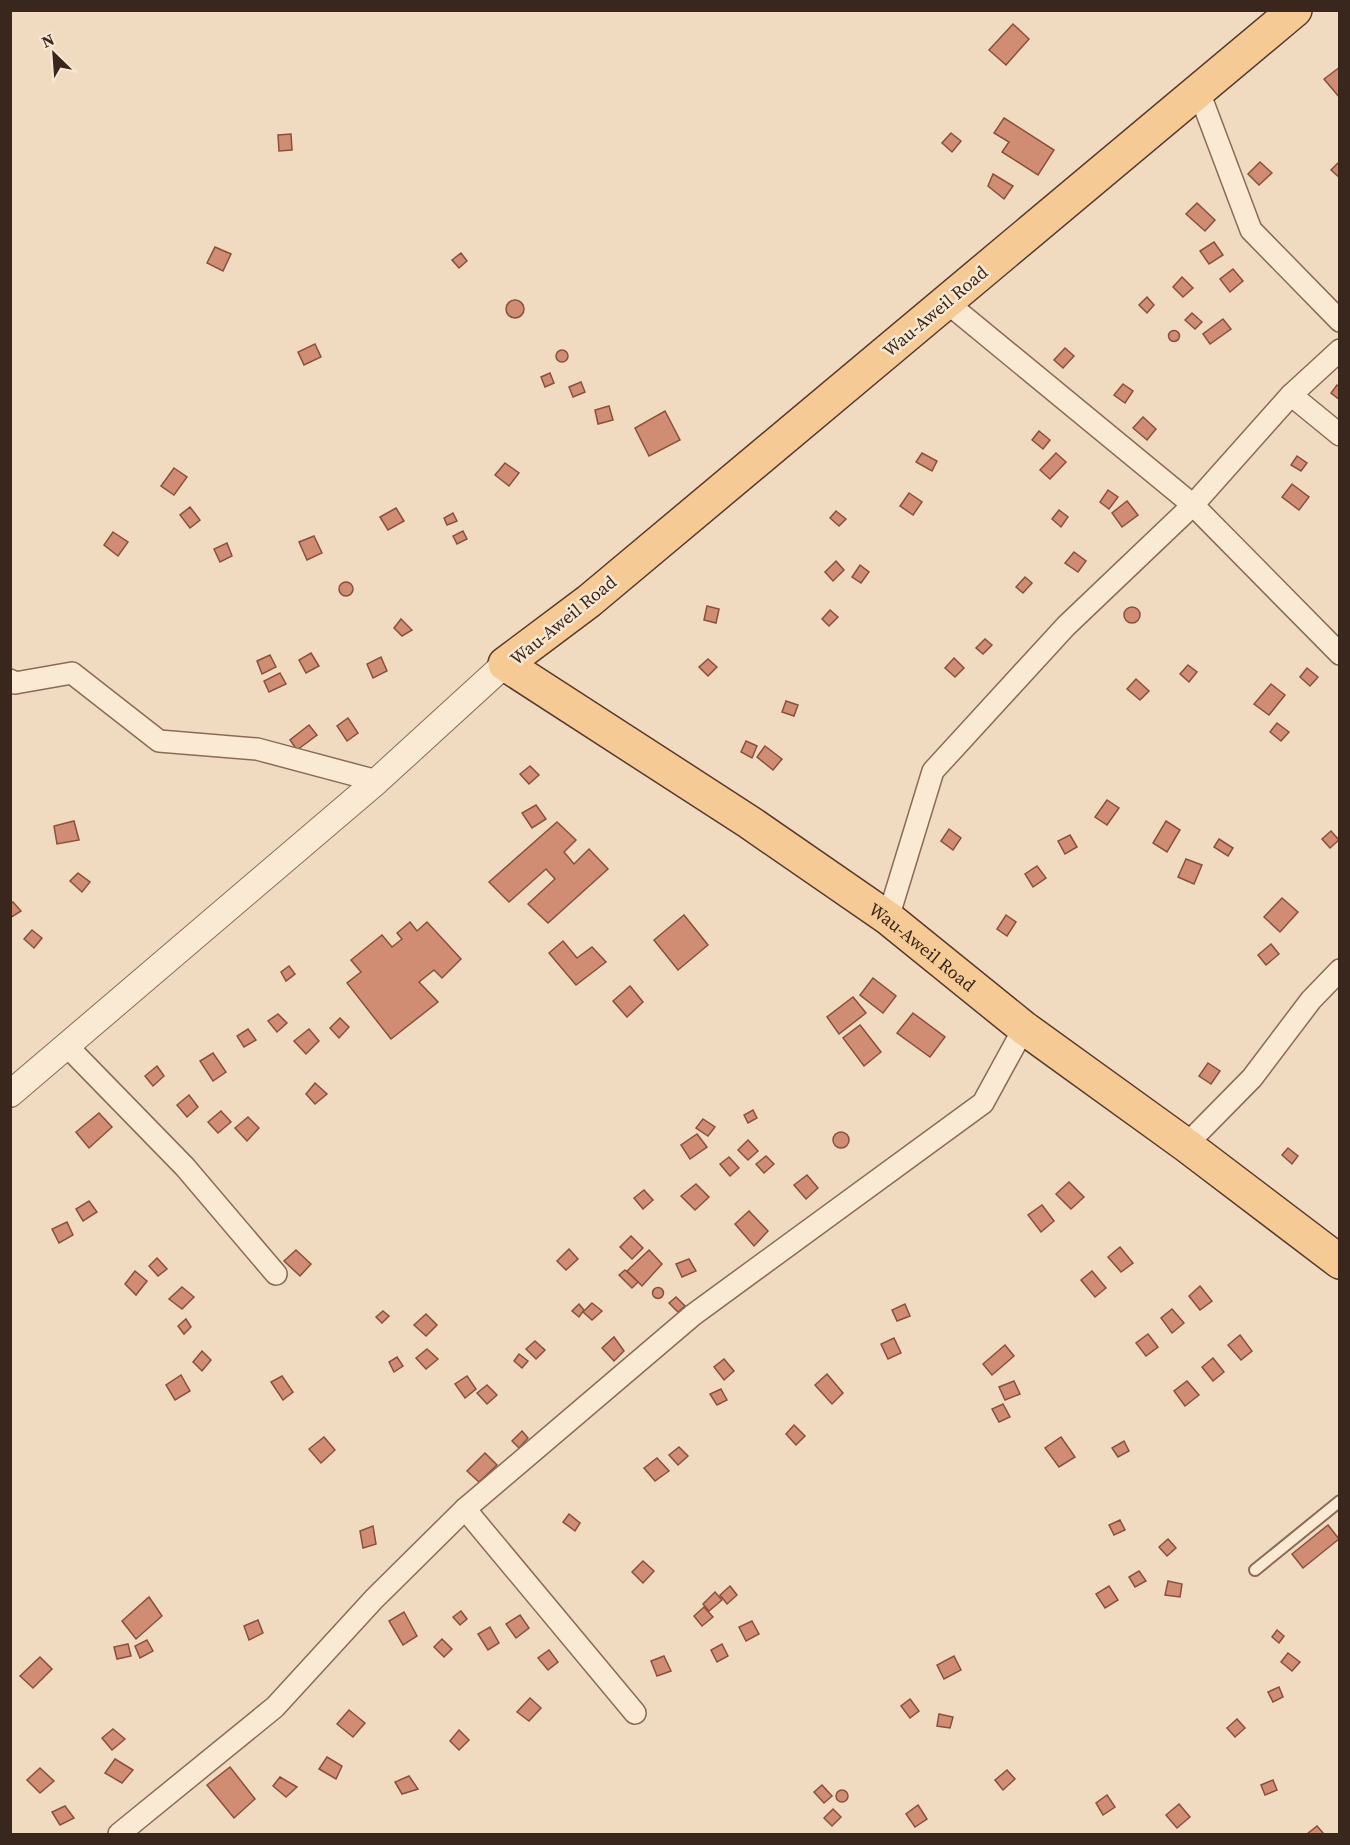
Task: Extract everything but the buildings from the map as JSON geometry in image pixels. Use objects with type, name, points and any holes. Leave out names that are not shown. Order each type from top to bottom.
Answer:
[{"type":"main road","name":"Wau-Aweil Road","points":[[1295,10],[1200,92],[588,601],[505,664],[749,822],[888,918],[1024,1028],[1186,1145],[1340,1262]]},
{"type":"street","points":[[1200,92],[1251,230],[1340,321]]},
{"type":"street","points":[[945,302],[1193,506],[1340,654]]},
{"type":"street","points":[[888,918],[933,771],[1066,626],[1193,506],[1291,395],[1340,350]]},
{"type":"street","points":[[1291,395],[1340,435]]},
{"type":"street","points":[[10,1094],[377,781],[505,664]]},
{"type":"street","points":[[10,680],[15,683],[72,673],[159,741],[257,749],[377,781]]},
{"type":"street","points":[[1186,1145],[1252,1078],[1311,1000],[1340,970]]},
{"type":"street","points":[[119,1834],[275,1707],[374,1599],[465,1509],[693,1315],[983,1103],[1024,1028]]},
{"type":"street","points":[[67,1046],[185,1167],[276,1274]]},
{"type":"street","points":[[465,1509],[635,1713]]},
{"type":"lane","points":[[1255,1570],[1340,1501]]}]
